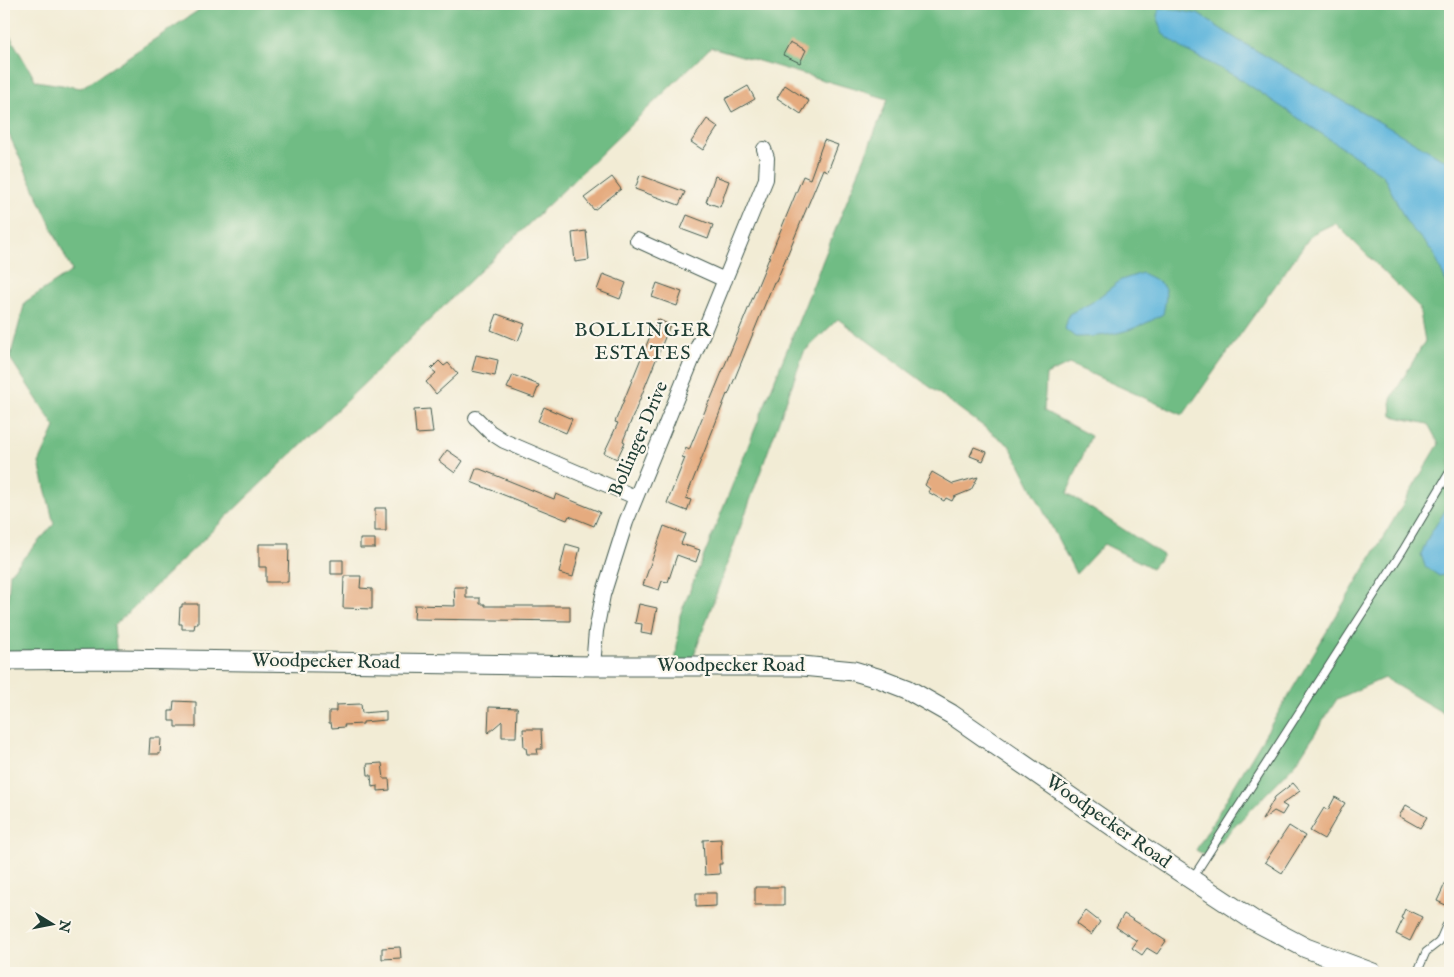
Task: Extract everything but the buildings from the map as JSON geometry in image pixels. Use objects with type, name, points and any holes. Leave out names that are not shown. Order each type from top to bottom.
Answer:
[{"type":"main road","name":"Woodpecker Road","points":[[4,660],[593,666],[802,666],[854,671],[907,689],[951,714],[1192,879],[1282,937],[1373,973]]},
{"type":"street","name":"Bollinger Drive","points":[[593,666],[596,631],[603,595],[623,531],[635,497],[766,179],[767,158],[764,149]]},
{"type":"street","points":[[637,240],[725,280]]},
{"type":"street","points":[[476,418],[490,432],[504,441],[635,497]]},
{"type":"lane","points":[[1192,879],[1403,550],[1450,471]]},
{"type":"lane","points":[[1417,973],[1426,952],[1439,942],[1446,926]]},
{"type":"green space","points":[[208,4],[1450,4],[1450,717],[1384,678],[1337,699],[1296,763],[1206,856],[1196,850],[1439,444],[1428,424],[1392,416],[1391,399],[1425,341],[1419,307],[1335,223],[1312,234],[1183,415],[1069,364],[1046,375],[1044,411],[1091,436],[1067,493],[1163,555],[1152,568],[1104,544],[1076,574],[1010,446],[838,319],[804,352],[690,666],[675,666],[680,615],[888,99],[711,47],[114,626],[117,659],[4,660],[4,602],[8,601],[10,573],[54,524],[39,463],[55,427],[10,358],[25,302],[72,271],[4,124],[4,26],[36,81],[81,88]]},
{"type":"water","points":[[1160,9],[1198,14],[1238,40],[1450,163],[1450,291],[1433,252],[1407,223],[1383,175],[1237,77],[1183,49],[1163,34],[1157,15]]},
{"type":"water","points":[[1142,273],[1157,281],[1164,288],[1166,297],[1163,314],[1131,329],[1099,336],[1075,337],[1065,329],[1069,314],[1091,303],[1121,280]]},
{"type":"water","points":[[1450,503],[1450,574],[1439,576],[1425,566],[1421,554],[1429,536]]},
{"type":"district","name":"BOLLINGER ESTATES","points":[[643,342]]}]
